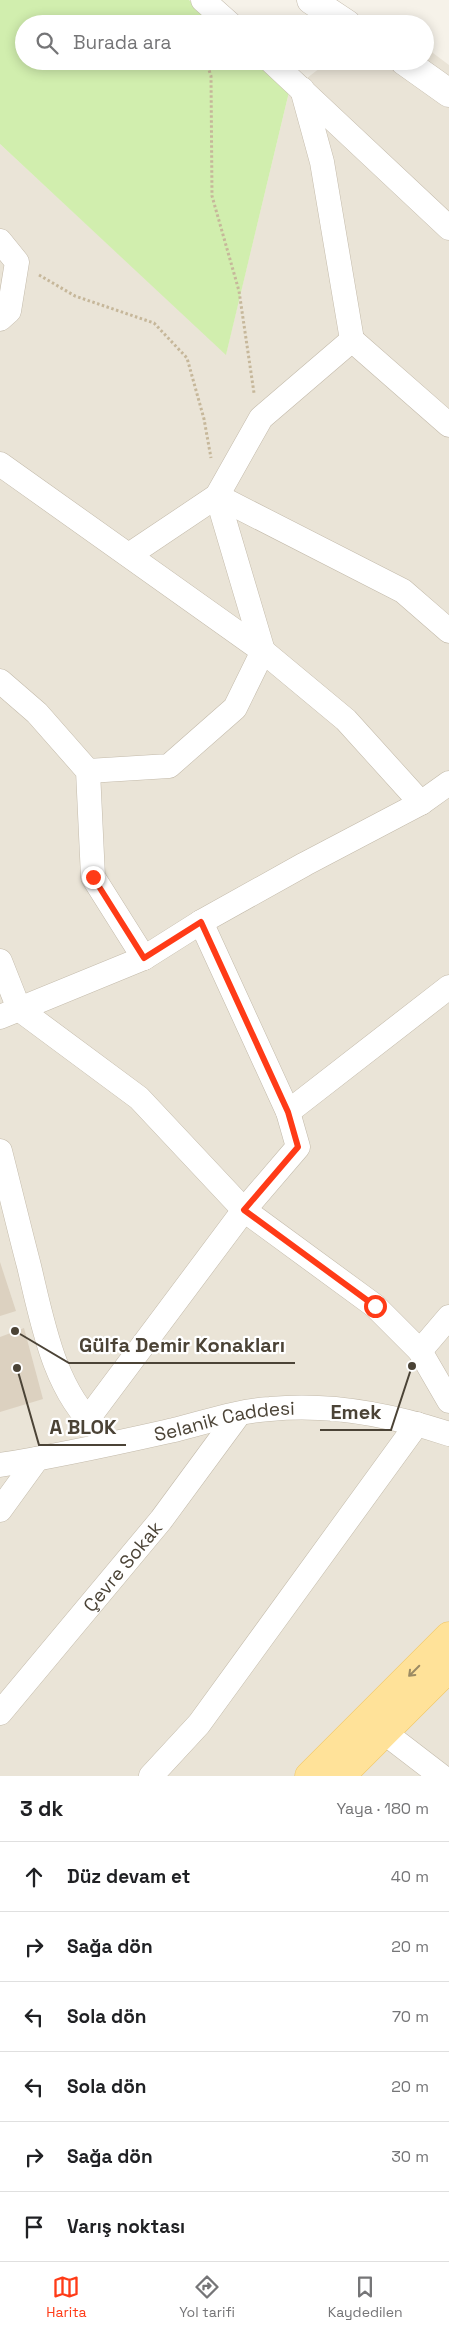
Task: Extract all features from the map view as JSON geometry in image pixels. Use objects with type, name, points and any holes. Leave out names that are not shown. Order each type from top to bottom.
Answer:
[{"type":"main road","points":[[309,1776],[449,1636]]},
{"type":"main road","points":[[341,1776],[449,1668]]},
{"type":"street","points":[[203,0],[220,15]]},
{"type":"street","points":[[310,0],[333,15]]},
{"type":"street","points":[[281,70],[449,228]]},
{"type":"street","points":[[417,70],[449,93]]},
{"type":"street","points":[[302,89],[322,162],[352,340],[449,425]]},
{"type":"street","points":[[0,241],[17,262],[9,311],[0,319]]},
{"type":"street","points":[[129,555],[217,496],[261,418],[352,340]]},
{"type":"street","points":[[0,464],[263,651],[346,720],[421,803]]},
{"type":"street","points":[[217,496],[403,592],[448,630]]},
{"type":"street","points":[[88,771],[169,766],[234,708],[263,651],[217,496]]},
{"type":"street","points":[[0,681],[37,713],[88,771],[93,877],[144,958]]},
{"type":"street","points":[[9,1013],[144,958],[201,922],[421,803],[449,783]]},
{"type":"street","points":[[87,1420],[244,1210],[298,1147],[288,1112],[201,922]]},
{"type":"street","points":[[0,961],[9,1013],[139,1098],[244,1210],[375,1306],[420,1352],[449,1401]]},
{"type":"street","points":[[288,1112],[449,987]]},
{"type":"street","points":[[0,1152],[47,1342],[64,1382],[87,1420],[113,1444]]},
{"type":"street","points":[[420,1352],[449,1317]]},
{"type":"street","name":"Selanik Caddesi","points":[[0,1465],[113,1444],[269,1408],[352,1410],[417,1424],[449,1434]]},
{"type":"street","name":"Çevre Sokak","points":[[0,1713],[161,1520],[239,1414]]},
{"type":"street","points":[[151,1776],[199,1724],[417,1424]]},
{"type":"street","points":[[0,1510],[38,1459]]},
{"type":"street","points":[[385,1732],[441,1776]]},
{"type":"path","points":[[208,70],[212,196],[240,291],[258,424]]},
{"type":"path","points":[[17,262],[75,296],[154,323],[187,358],[204,419],[217,496]]},
{"type":"shaded area","points":[[434,54],[449,65],[449,1776],[0,1776],[0,144],[226,354],[289,92],[317,70],[434,70]]},
{"type":"green space","points":[[0,0],[189,0],[205,15],[15,15],[15,70],[266,70],[289,92],[226,355],[0,144]]},
{"type":"building","points":[[0,1262],[16,1311],[0,1316]]},
{"type":"building","points":[[24,1328],[43,1399],[0,1412],[0,1337]]},
{"type":"place","name":"Gülfa Demir Konakları","points":[[15,1331]]},
{"type":"place","name":"Emek","points":[[412,1366]]},
{"type":"place","name":"A BLOK","points":[[17,1368]]},
{"type":"route","points":[[93,877],[144,958],[201,922],[288,1112],[298,1147],[244,1210],[375,1306]]}]
